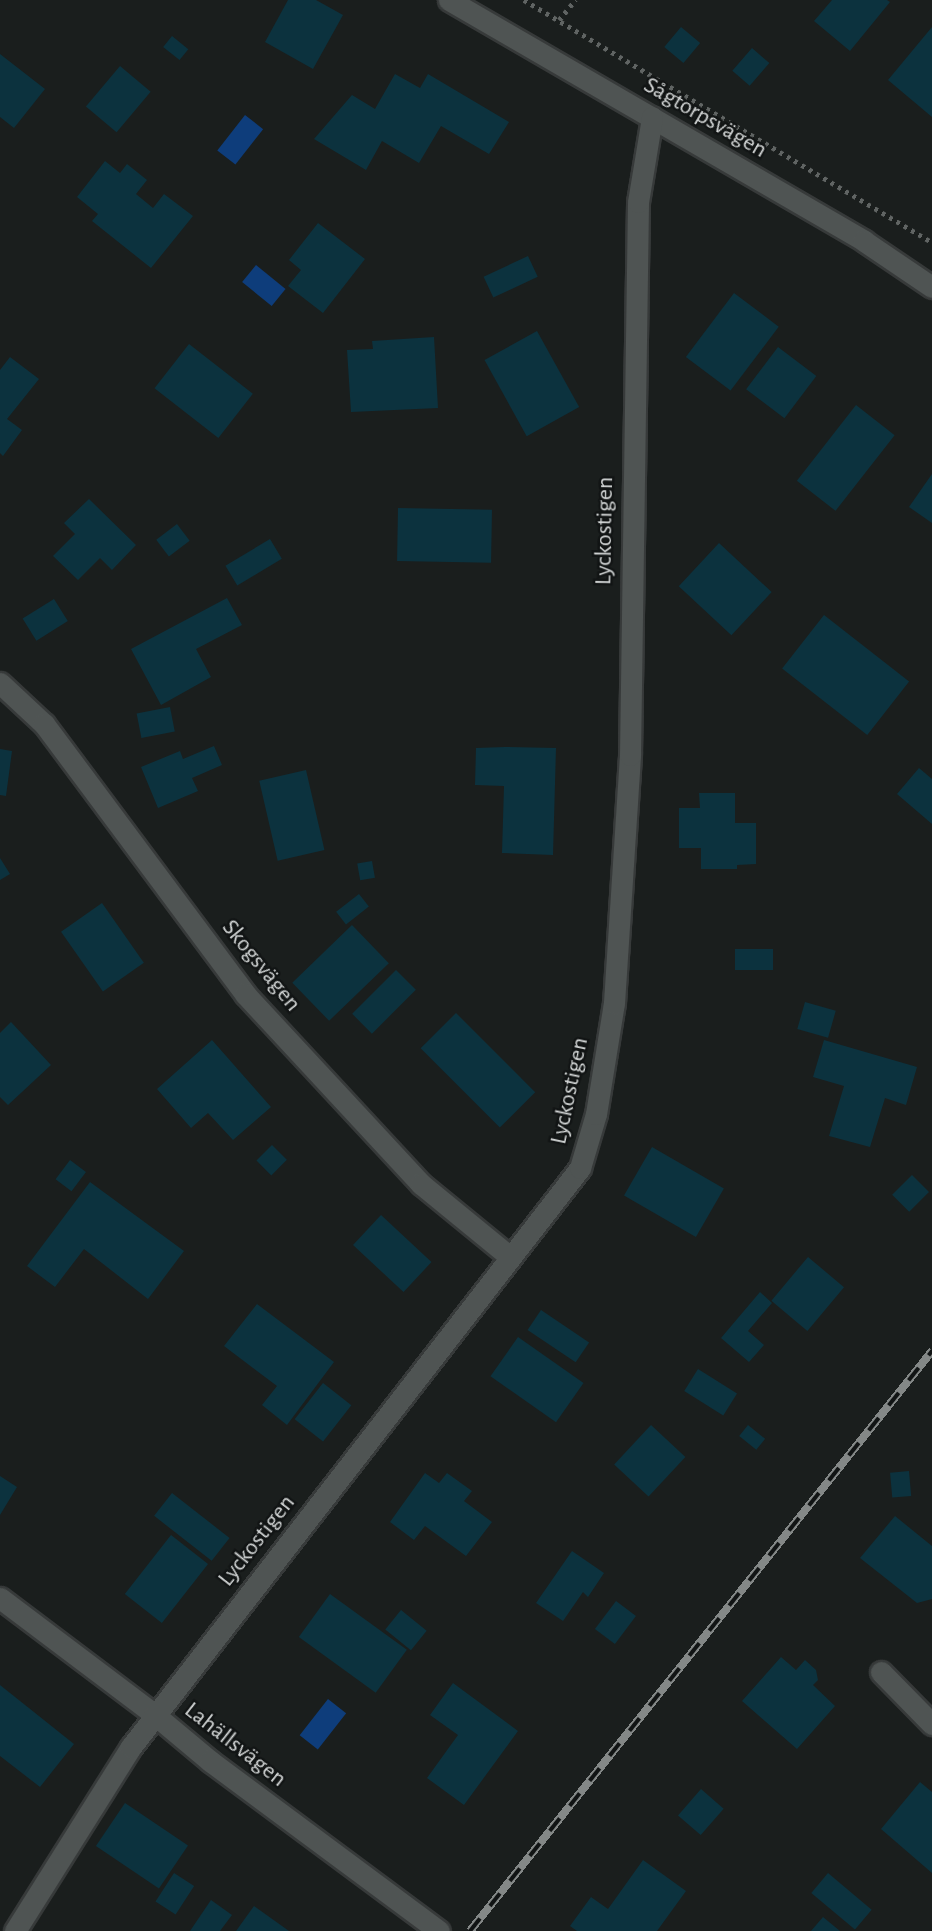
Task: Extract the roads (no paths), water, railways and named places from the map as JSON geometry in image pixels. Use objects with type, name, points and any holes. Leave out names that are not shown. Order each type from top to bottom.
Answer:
[{"type":"street","name":"Sågtorpsvägen","points":[[449,0],[864,241],[932,287]]},
{"type":"street","name":"Lyckostigen","points":[[15,1931],[131,1747],[484,1294],[509,1256],[580,1168],[596,1114],[614,1003],[630,755],[638,202],[652,117]]},
{"type":"street","name":"Skogsvägen","points":[[0,683],[44,724],[245,993],[421,1184],[509,1256]]},
{"type":"street","name":"Lahällsvägen","points":[[0,1598],[155,1715],[210,1761],[439,1931]]},
{"type":"street","points":[[881,1672],[932,1724]]},
{"type":"water","points":[[245,115],[263,129],[235,165],[217,150]]},
{"type":"water","points":[[256,265],[286,289],[272,306],[242,282]]},
{"type":"water","points":[[328,1699],[346,1713],[318,1749],[300,1735]]},
{"type":"railway","points":[[470,1931],[932,1351]]}]
